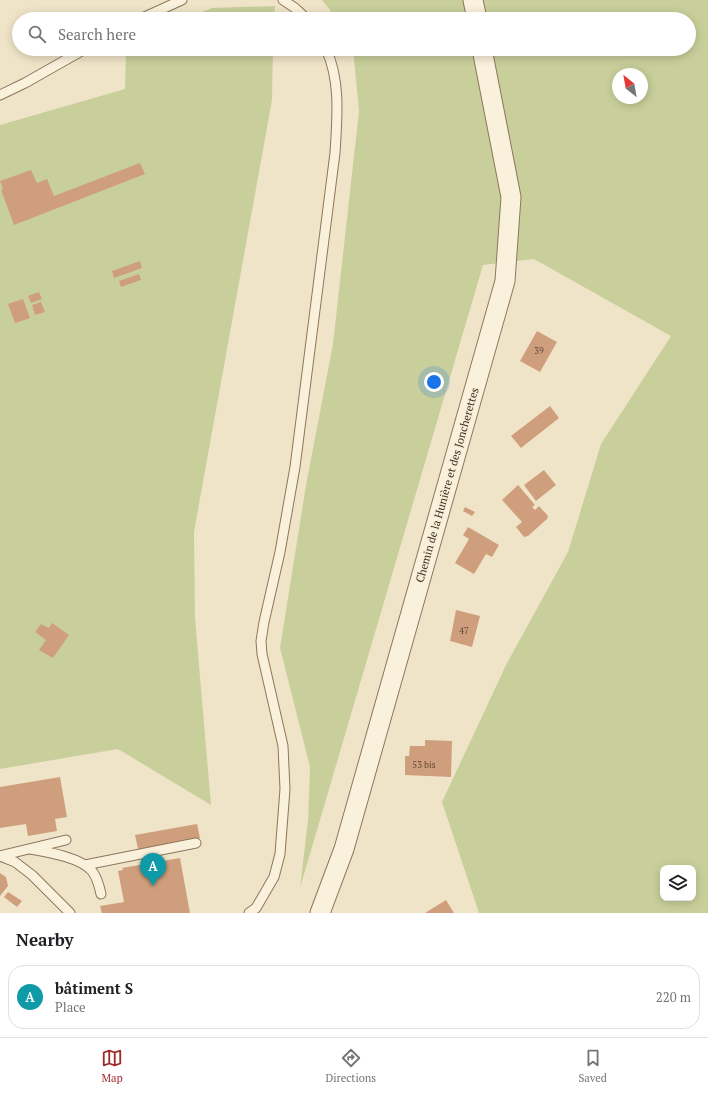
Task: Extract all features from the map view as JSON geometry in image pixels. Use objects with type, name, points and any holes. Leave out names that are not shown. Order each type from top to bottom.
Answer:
[{"type":"street","points":[[473,0],[475,12]]},
{"type":"street","name":"Chemin de la Hunière et des Joncherettes","points":[[320,913],[344,849],[505,281],[511,197],[483,56]]},
{"type":"lane","points":[[155,12],[182,0]]},
{"type":"lane","points":[[283,0],[299,12]]},
{"type":"lane","points":[[0,95],[25,83],[73,56]]},
{"type":"lane","points":[[249,913],[256,908],[274,877],[280,854],[285,789],[283,746],[262,654],[261,641],[280,552],[295,467],[335,153],[337,119],[335,86],[332,61],[330,56]]},
{"type":"lane","points":[[66,840],[0,856],[16,862],[32,875],[70,913]]},
{"type":"lane","points":[[85,865],[196,843]]},
{"type":"lane","points":[[30,849],[58,855],[85,865],[91,870],[98,880],[101,894]]},
{"type":"green space","points":[[322,0],[708,0],[708,913],[479,913],[442,802],[507,663],[568,552],[601,444],[671,336],[534,259],[483,265],[300,888],[308,820],[310,767],[280,648],[306,485],[333,344],[359,111],[354,56],[696,56],[696,12],[331,12]]},
{"type":"green space","points":[[275,6],[275,12],[202,12],[212,8]]},
{"type":"green space","points":[[126,56],[273,56],[272,100],[194,532],[195,618],[211,805],[118,749],[0,769],[0,125],[125,89]]},
{"type":"building","points":[[140,163],[145,174],[14,225],[1,190],[3,189],[0,181],[31,170],[37,183],[47,179],[54,196]]},
{"type":"building","points":[[140,261],[142,268],[114,278],[112,271]]},
{"type":"building","points":[[139,274],[141,280],[121,287],[119,281]]},
{"type":"building","points":[[39,292],[42,299],[31,303],[28,296]]},
{"type":"building","points":[[23,299],[30,318],[15,323],[8,304]]},
{"type":"building","points":[[41,302],[45,312],[35,315],[32,305]]},
{"type":"building","points":[[537,331],[557,342],[540,372],[520,361]]},
{"type":"building","points":[[550,406],[559,418],[521,448],[511,436]]},
{"type":"building","points":[[544,470],[556,485],[536,501],[524,485]]},
{"type":"building","points":[[518,485],[535,505],[532,507],[535,510],[539,506],[548,516],[547,519],[528,536],[524,537],[516,527],[522,522],[502,500]]},
{"type":"building","points":[[465,507],[475,512],[472,516],[463,511]]},
{"type":"building","points":[[468,527],[499,545],[492,557],[486,554],[474,574],[455,563],[469,539],[463,535]]},
{"type":"building","points":[[456,610],[480,616],[472,647],[450,641]]},
{"type":"building","points":[[52,623],[69,635],[53,658],[39,650],[46,640],[35,632],[41,624],[49,628]]},
{"type":"building","points":[[425,740],[452,741],[451,777],[405,775],[405,756],[409,756],[410,746],[425,746]]},
{"type":"building","points":[[60,777],[67,817],[55,819],[57,831],[28,836],[26,824],[0,828],[0,787]]},
{"type":"building","points":[[197,824],[200,838],[138,849],[135,835]]},
{"type":"building","points":[[180,858],[190,913],[102,913],[100,906],[124,902],[118,871],[123,870],[122,868]]},
{"type":"building","points":[[0,873],[6,877],[8,886],[0,896]]},
{"type":"building","points":[[8,892],[22,901],[17,907],[4,897]]},
{"type":"building","points":[[446,900],[454,913],[425,913]]},
{"type":"place","name":"bâtiment S","points":[[153,886]]}]
